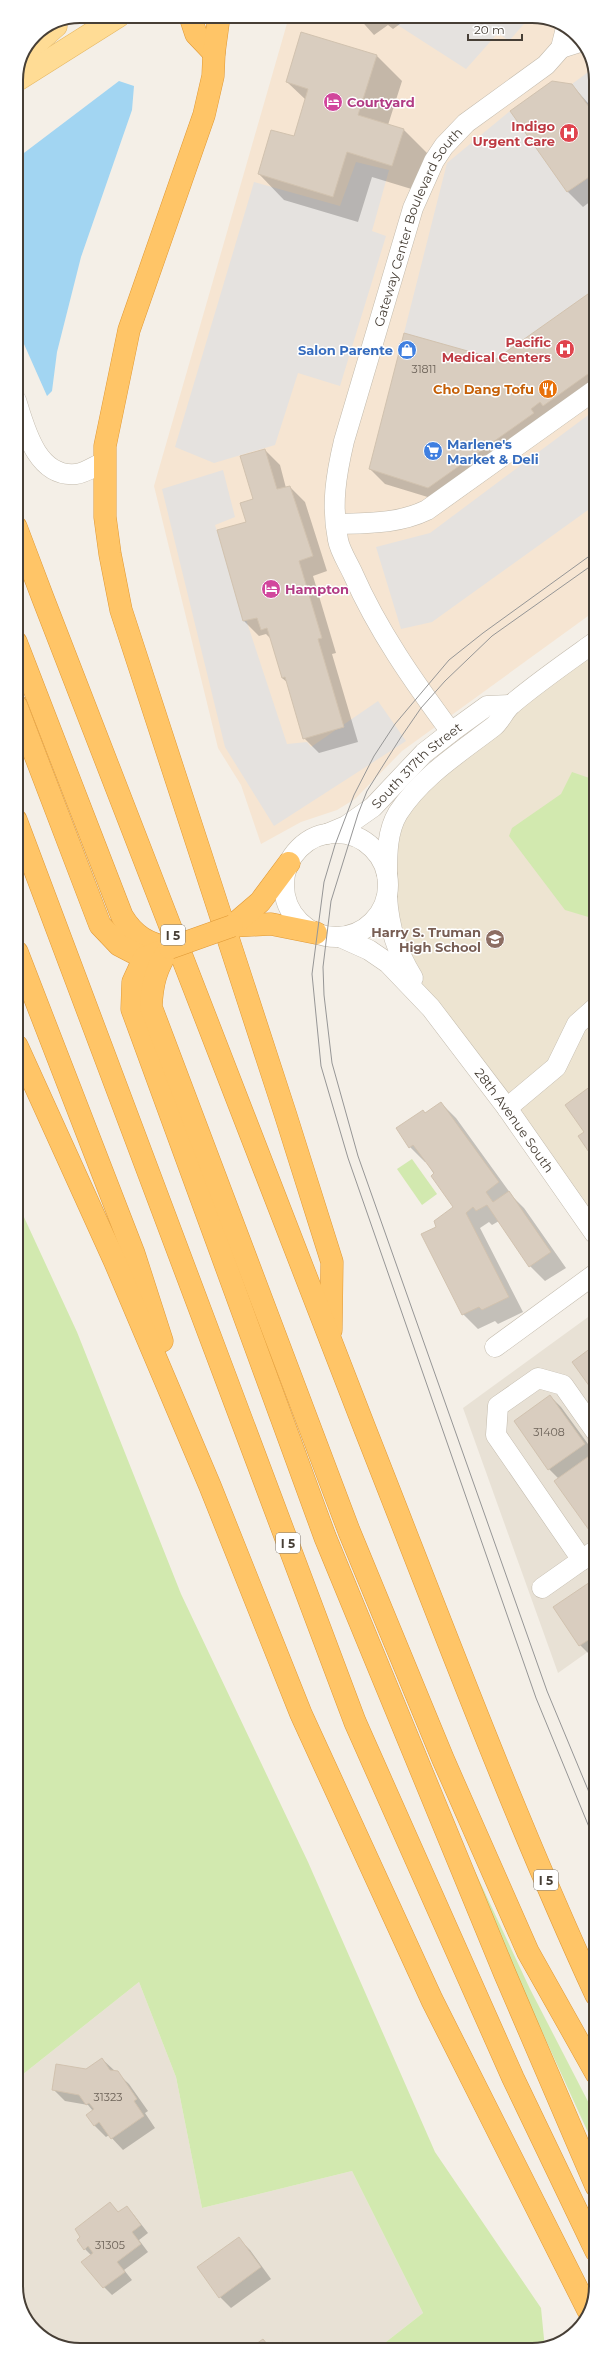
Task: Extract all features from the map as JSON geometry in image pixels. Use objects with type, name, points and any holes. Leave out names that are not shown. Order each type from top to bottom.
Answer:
[{"type":"highway","points":[[192,23],[196,34],[214,53]]},
{"type":"highway","points":[[218,23],[213,76],[204,115],[129,330],[117,385],[104,462],[109,547],[121,610],[332,1262],[331,1342]]},
{"type":"highway","name":"I 5","points":[[23,545],[331,1342],[497,1765],[567,1932],[589,1979]]},
{"type":"highway","points":[[23,660],[122,916],[138,937],[153,945],[170,948]]},
{"type":"highway","points":[[23,723],[100,925],[119,945],[144,958]]},
{"type":"highway","name":"I 5","points":[[23,839],[356,1722],[513,2078],[589,2236]]},
{"type":"highway","points":[[232,926],[260,902],[289,863]]},
{"type":"highway","points":[[316,933],[270,924],[232,926],[144,958],[133,982],[132,1009],[165,1075],[349,1531],[443,1759],[528,1952],[589,2061]]},
{"type":"highway","points":[[170,948],[161,960],[155,973],[151,1007],[165,1075],[325,1537],[505,1974],[589,2170]]},
{"type":"highway","points":[[23,970],[134,1254],[210,1486]]},
{"type":"highway","points":[[23,1059],[115,1262],[210,1486],[301,1714],[432,2000],[586,2306]]},
{"type":"main road","points":[[23,75],[108,23]]},
{"type":"main road","points":[[39,41],[48,33]]},
{"type":"street","name":"Gateway Center Boulevard South","points":[[451,732],[380,629],[338,542],[335,478],[344,440],[413,208],[434,161],[455,132],[546,65],[561,48],[565,33]]},
{"type":"street","points":[[561,48],[576,43]]},
{"type":"street","points":[[336,524],[390,522],[407,519],[427,510],[589,394]]},
{"type":"street","points":[[23,421],[33,450],[48,467],[63,474],[78,474],[104,462]]},
{"type":"street","name":"South 317th Street","points":[[387,875],[388,844],[397,814],[414,793],[445,763],[494,726],[510,705],[589,646]]},
{"type":"street","name":"South 317th Street","points":[[324,835],[346,826],[373,806],[424,753],[487,706],[510,705]]},
{"type":"street","points":[[341,834],[357,838],[371,847],[381,860],[387,875],[386,897],[380,913],[370,925],[356,934],[340,937],[316,933],[302,924],[291,912],[287,901],[284,880],[289,863],[304,846],[324,835],[341,834]]},
{"type":"street","name":"28th Avenue South","points":[[386,897],[389,923],[399,954],[430,1008]]},
{"type":"street","name":"28th Avenue South","points":[[340,937],[370,950],[388,963],[430,1008],[507,1108],[589,1225]]},
{"type":"street","points":[[507,1108],[556,1067],[577,1024],[589,1013]]},
{"type":"street","points":[[495,1347],[589,1278]]},
{"type":"street","points":[[542,1588],[589,1555],[496,1435],[498,1406],[538,1378],[563,1385],[589,1422]]},
{"type":"shaded area","points":[[287,23],[536,23],[554,27],[570,37],[581,51],[586,61],[589,80],[589,615],[402,751],[355,799],[337,810],[301,822],[261,844],[241,785],[218,748],[154,486]]},
{"type":"shaded area","points":[[525,23],[509,41],[498,33],[466,69],[396,24]]},
{"type":"shaded area","points":[[588,72],[589,107],[572,84]]},
{"type":"shaded area","points":[[510,111],[567,192],[589,177],[589,293],[496,359],[404,333],[447,163]]},
{"type":"shaded area","points":[[356,162],[389,170],[372,231],[386,236],[340,386],[298,373],[275,445],[214,463],[175,447],[254,182],[340,206]]},
{"type":"shaded area","points":[[589,414],[589,509],[432,622],[401,629],[376,547],[430,533]]},
{"type":"shaded area","points":[[223,470],[235,517],[215,525],[287,744],[307,742],[311,747],[378,701],[406,741],[274,826],[225,747],[162,489]]},
{"type":"shaded area","name":"Harry S. Truman High School","points":[[589,646],[589,1226],[431,1008],[387,897],[387,875],[397,814],[439,754]]},
{"type":"shaded area","points":[[589,1316],[589,1651],[558,1673],[463,1408]]},
{"type":"shaded area","points":[[139,1982],[176,2077],[202,2208],[352,2171],[423,2313],[385,2343],[76,2343],[58,2339],[42,2329],[35,2321],[27,2308],[24,2297],[23,2074]]},
{"type":"green space","points":[[572,772],[589,778],[589,917],[565,910],[509,836],[512,828],[561,794]]},
{"type":"green space","points":[[412,1159],[437,1194],[422,1205],[397,1169]]},
{"type":"green space","points":[[23,1215],[77,1332],[181,1594],[308,1862],[435,2152],[541,2308],[544,2342],[532,2343],[385,2343],[423,2313],[352,2171],[202,2208],[176,2077],[139,1982],[23,2074]]},
{"type":"green space","points":[[469,1863],[471,1863],[530,1989],[589,2103],[589,2135],[524,1992]]},
{"type":"water","points":[[119,81],[134,86],[132,110],[81,257],[57,352],[52,391],[47,396],[23,342],[23,154]]},
{"type":"building","name":"Courtyard","points":[[301,32],[377,55],[358,115],[404,129],[392,166],[347,152],[333,197],[258,174],[271,130],[294,136],[308,89],[286,82]]},
{"type":"building","points":[[552,81],[572,84],[589,107],[589,177],[567,192],[510,111]]},
{"type":"building","points":[[589,293],[589,373],[543,406],[540,402],[531,409],[534,413],[428,488],[369,469],[404,333],[496,359]]},
{"type":"building","name":"Hampton","points":[[265,449],[277,489],[290,486],[313,556],[299,561],[322,638],[318,639],[344,727],[303,739],[285,677],[282,678],[267,628],[261,630],[257,618],[243,621],[217,530],[246,522],[240,503],[253,499],[240,456]]},
{"type":"building","points":[[589,1087],[589,1152],[578,1136],[584,1132],[565,1105]]},
{"type":"building","points":[[441,1102],[499,1182],[486,1192],[493,1202],[509,1191],[551,1252],[529,1267],[487,1205],[476,1211],[473,1207],[466,1213],[509,1297],[482,1310],[479,1307],[462,1315],[421,1234],[436,1227],[434,1221],[453,1207],[431,1176],[434,1173],[413,1145],[409,1148],[396,1128],[423,1110],[425,1113]]},
{"type":"building","points":[[589,1349],[589,1386],[572,1362]]},
{"type":"building","points":[[550,1395],[585,1444],[548,1470],[514,1421]]},
{"type":"building","points":[[589,1456],[589,1530],[554,1481]]},
{"type":"building","points":[[589,1583],[589,1640],[579,1646],[553,1607]]},
{"type":"building","points":[[102,2058],[110,2070],[118,2071],[137,2099],[134,2101],[144,2116],[111,2139],[99,2122],[94,2126],[86,2115],[94,2109],[89,2103],[86,2105],[79,2095],[52,2090],[56,2064],[86,2069]]},
{"type":"building","points":[[110,2202],[118,2212],[127,2206],[141,2225],[132,2232],[141,2244],[117,2262],[125,2272],[103,2288],[81,2262],[93,2253],[88,2246],[84,2250],[77,2240],[80,2237],[75,2229]]},
{"type":"building","points":[[239,2237],[261,2267],[219,2298],[197,2267]]},
{"type":"building","points":[[263,2339],[266,2343],[257,2343]]},
{"type":"tram line","points":[[589,556],[483,633],[449,660],[395,724],[374,756],[354,795],[335,845],[324,882],[312,974],[321,1066],[348,1158],[536,1698],[589,1827]]},
{"type":"tram line","points":[[589,567],[492,636],[445,681],[421,708],[401,737],[367,791],[358,814],[331,901],[323,967],[324,995],[332,1063],[358,1156],[547,1691],[589,1792]]},
{"type":"place","name":"Courtyard","points":[[333,102]]},
{"type":"place","name":"Indigo Urgent Care","points":[[569,133]]},
{"type":"place","name":"Pacific Medical Centers","points":[[565,349]]},
{"type":"place","name":"Salon Parente","points":[[407,350]]},
{"type":"place","name":"Cho Dang Tofu","points":[[548,389]]},
{"type":"place","name":"Marlene's Market & Deli","points":[[433,451]]},
{"type":"place","name":"Hampton","points":[[271,589]]},
{"type":"place","name":"Harry S. Truman High School","points":[[495,939]]}]
